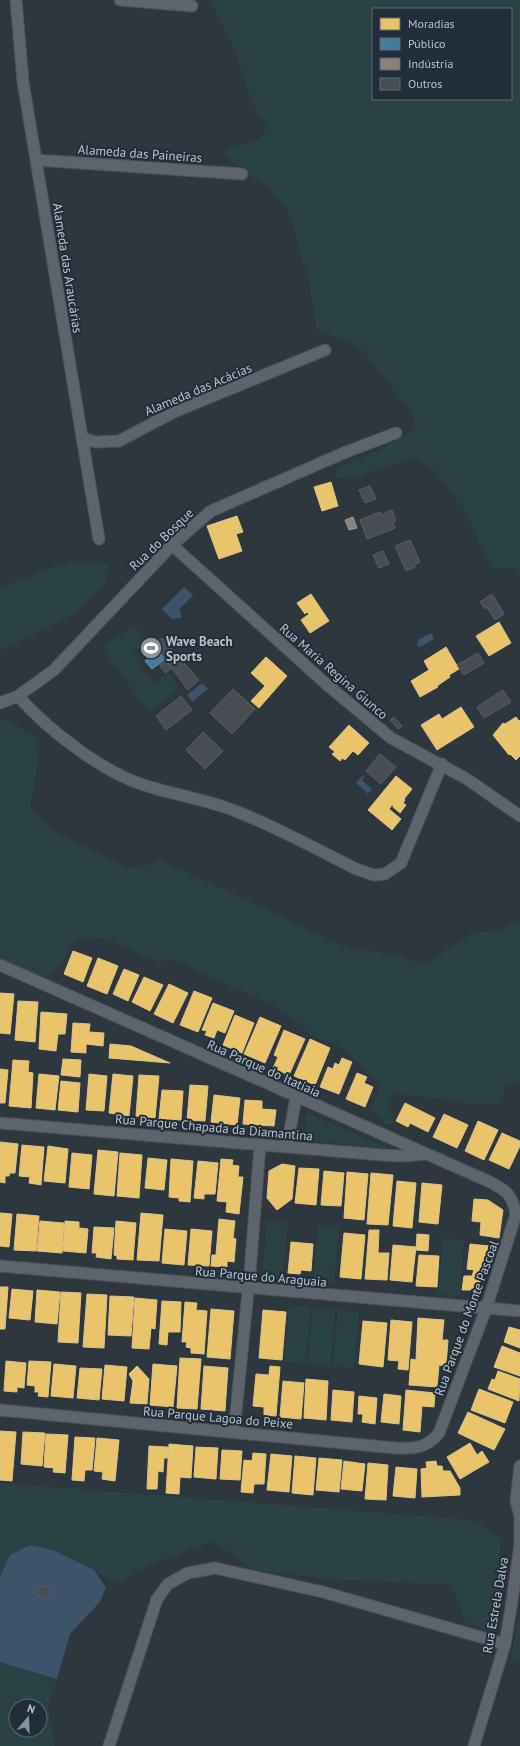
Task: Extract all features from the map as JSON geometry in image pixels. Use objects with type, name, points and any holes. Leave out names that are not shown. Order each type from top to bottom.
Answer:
[{"type":"street","name":"Alameda das Araucárias","points":[[16,0],[23,82],[99,539]]},
{"type":"street","points":[[120,0],[192,6]]},
{"type":"street","name":"Alameda das Paineiras","points":[[36,160],[242,174]]},
{"type":"street","name":"Alameda das Acácias","points":[[82,438],[96,442],[119,441],[174,412],[325,350]]},
{"type":"street","name":"Rua do Bosque","points":[[0,703],[18,696],[54,670],[172,545],[211,511],[346,452],[396,433]]},
{"type":"street","name":"Rua Maria Regina Giunco","points":[[172,545],[358,711],[391,738],[442,764],[520,816]]},
{"type":"street","points":[[18,696],[34,714],[120,777],[236,811],[356,869],[374,876],[385,874],[401,863],[442,764]]},
{"type":"street","name":"Rua Parque do Itatiaia","points":[[0,965],[505,1189],[513,1201]]},
{"type":"street","points":[[287,1147],[296,1097]]},
{"type":"street","name":"Rua Parque Chapada da Diamantina","points":[[0,1122],[260,1146],[382,1155],[405,1156],[427,1154]]},
{"type":"street","points":[[234,1432],[260,1146]]},
{"type":"street","name":"Rua Parque do Monte Pascoal","points":[[433,1441],[439,1433],[486,1309],[512,1232],[516,1214],[513,1201]]},
{"type":"street","name":"Rua Parque do Araguaia","points":[[0,1266],[520,1311]]},
{"type":"street","name":"Rua Parque Lagoa do Peixe","points":[[0,1410],[410,1448],[422,1447],[433,1441]]},
{"type":"street","name":"Rua Estrela Dalva","points":[[474,1746],[505,1644],[520,1545],[520,1516],[516,1501],[520,1466]]},
{"type":"street","points":[[109,1746],[157,1600],[168,1584],[188,1573],[215,1568],[315,1590],[505,1644]]},
{"type":"green space","points":[[210,0],[520,0],[520,581],[515,567],[492,569],[464,508],[435,471],[417,458],[347,479],[335,477],[340,467],[377,451],[413,431],[413,414],[363,351],[351,343],[317,330],[308,278],[288,211],[268,187],[235,165],[225,154],[226,150],[259,139],[268,127],[254,107],[235,50]]},
{"type":"green space","points":[[69,561],[109,564],[105,584],[77,612],[7,648],[0,650],[0,588]]},
{"type":"green space","points":[[135,625],[146,642],[129,655],[132,653],[153,683],[168,673],[180,689],[149,712],[102,648]]},
{"type":"green space","points":[[5,719],[34,736],[40,751],[30,806],[51,829],[130,869],[163,861],[352,950],[375,951],[425,964],[471,934],[503,929],[520,920],[520,1083],[515,1081],[505,1086],[504,1095],[499,1105],[467,1104],[456,1100],[394,1094],[387,1108],[394,1119],[393,1124],[386,1124],[371,1110],[379,1087],[368,1071],[337,1045],[311,1036],[295,1019],[268,1003],[172,959],[159,962],[103,938],[76,940],[60,964],[47,977],[29,972],[0,958],[0,720]]},
{"type":"green space","points":[[307,1113],[388,1148],[305,1140]]},
{"type":"green space","points":[[267,1220],[288,1222],[283,1279],[262,1277]]},
{"type":"green space","points":[[318,1226],[339,1227],[334,1284],[313,1282]]},
{"type":"green space","points":[[443,1238],[464,1240],[460,1296],[438,1294]]},
{"type":"green space","points":[[289,1305],[310,1307],[306,1363],[284,1362]]},
{"type":"green space","points":[[313,1308],[335,1309],[330,1366],[308,1364]]},
{"type":"green space","points":[[338,1310],[359,1312],[354,1368],[333,1366]]},
{"type":"green space","points":[[0,1483],[473,1520],[500,1538],[502,1583],[493,1631],[466,1623],[451,1585],[328,1579],[253,1570],[214,1541],[154,1563],[118,1583],[55,1551],[10,1555],[0,1577]]},
{"type":"green space","points":[[520,1610],[520,1661],[511,1658]]},
{"type":"green space","points":[[0,1662],[57,1679],[48,1706],[55,1746],[0,1746]]},
{"type":"water","points":[[184,587],[193,595],[179,610],[182,616],[181,618],[172,619],[162,609]]},
{"type":"water","points":[[431,633],[434,639],[420,647],[417,645],[418,640]]},
{"type":"water","points":[[202,683],[208,689],[192,702],[187,695]]},
{"type":"water","points":[[362,776],[364,777],[362,780],[372,789],[368,794],[356,783]]},
{"type":"water","points":[[30,1545],[55,1551],[94,1570],[106,1587],[100,1602],[70,1634],[57,1679],[0,1662],[0,1577],[10,1555]]},
{"type":"building: Moradias","points":[[331,482],[338,506],[322,511],[314,487]]},
{"type":"building: Moradias","points":[[237,516],[243,532],[236,534],[242,551],[219,559],[207,526]]},
{"type":"building: Moradias","points":[[311,594],[329,621],[310,633],[301,620],[309,614],[307,612],[305,614],[297,603]]},
{"type":"building: Moradias","points":[[499,622],[511,643],[489,656],[476,636]]},
{"type":"building: Moradias","points":[[446,647],[459,669],[449,675],[450,677],[437,686],[438,687],[420,697],[411,681],[429,670],[424,661]]},
{"type":"building: Moradias","points":[[266,657],[287,676],[259,708],[251,701],[265,686],[251,673]]},
{"type":"building: Moradias","points":[[461,707],[474,727],[437,750],[421,725],[439,714],[442,719]]},
{"type":"building: Moradias","points":[[516,717],[519,721],[520,720],[520,756],[516,760],[510,754],[509,755],[493,735],[503,723],[505,724]]},
{"type":"building: Moradias","points":[[349,725],[369,743],[358,755],[353,751],[345,760],[342,758],[340,761],[332,754],[335,752],[329,747]]},
{"type":"building: Moradias","points":[[396,776],[412,789],[404,799],[405,800],[403,803],[406,805],[400,813],[393,807],[393,804],[389,809],[401,819],[392,830],[368,810]]},
{"type":"building: Moradias","points":[[73,951],[92,958],[83,982],[64,974]]},
{"type":"building: Moradias","points":[[98,958],[118,966],[107,994],[87,986]]},
{"type":"building: Moradias","points":[[124,969],[139,975],[128,1001],[113,994]]},
{"type":"building: Moradias","points":[[144,977],[163,985],[150,1011],[132,1002]]},
{"type":"building: Moradias","points":[[169,984],[188,993],[173,1023],[154,1014]]},
{"type":"building: Moradias","points":[[194,991],[212,998],[198,1032],[180,1025]]},
{"type":"building: Moradias","points":[[0,993],[14,994],[10,1034],[0,1033]]},
{"type":"building: Moradias","points":[[18,1001],[38,1002],[35,1042],[15,1040]]},
{"type":"building: Moradias","points":[[213,1003],[234,1011],[225,1033],[217,1030],[214,1038],[205,1035],[207,1031],[202,1030]]},
{"type":"building: Moradias","points":[[41,1012],[67,1014],[65,1034],[58,1034],[56,1051],[39,1049]]},
{"type":"building: Moradias","points":[[235,1015],[254,1023],[242,1053],[223,1045]]},
{"type":"building: Moradias","points":[[260,1017],[281,1026],[265,1063],[244,1054]]},
{"type":"building: Moradias","points":[[73,1023],[90,1024],[89,1032],[104,1033],[103,1046],[86,1044],[86,1053],[71,1052]]},
{"type":"building: Moradias","points":[[284,1030],[305,1039],[289,1075],[273,1068],[278,1057],[274,1055]]},
{"type":"building: Moradias","points":[[310,1039],[330,1048],[315,1085],[294,1076]]},
{"type":"building: Moradias","points":[[110,1044],[131,1046],[170,1063],[109,1058]]},
{"type":"building: Moradias","points":[[342,1058],[352,1062],[339,1094],[320,1087],[328,1067],[333,1069],[335,1063],[339,1065]]},
{"type":"building: Moradias","points":[[63,1059],[81,1060],[80,1077],[61,1075]]},
{"type":"building: Moradias","points":[[13,1060],[29,1061],[28,1072],[33,1073],[31,1108],[9,1106]]},
{"type":"building: Moradias","points":[[0,1069],[8,1070],[5,1103],[0,1103]]},
{"type":"building: Moradias","points":[[357,1073],[367,1077],[364,1083],[373,1087],[365,1107],[346,1099]]},
{"type":"building: Moradias","points":[[39,1074],[59,1076],[55,1110],[36,1108]]},
{"type":"building: Moradias","points":[[89,1074],[107,1076],[104,1111],[86,1110]]},
{"type":"building: Moradias","points":[[113,1074],[133,1076],[129,1116],[109,1113]]},
{"type":"building: Moradias","points":[[139,1075],[159,1076],[155,1118],[136,1116]]},
{"type":"building: Moradias","points":[[61,1081],[80,1083],[78,1112],[58,1110]]},
{"type":"building: Moradias","points":[[190,1085],[208,1086],[205,1121],[187,1120]]},
{"type":"building: Moradias","points":[[162,1090],[183,1091],[181,1120],[159,1119]]},
{"type":"building: Moradias","points":[[214,1095],[240,1098],[237,1125],[211,1122]]},
{"type":"building: Moradias","points":[[245,1100],[262,1101],[262,1109],[276,1110],[274,1126],[243,1124]]},
{"type":"building: Moradias","points":[[405,1103],[435,1118],[428,1132],[410,1123],[408,1127],[396,1121]]},
{"type":"building: Moradias","points":[[444,1114],[468,1125],[457,1148],[433,1137]]},
{"type":"building: Moradias","points":[[478,1121],[498,1130],[484,1160],[465,1151]]},
{"type":"building: Moradias","points":[[502,1133],[520,1141],[520,1146],[509,1169],[489,1160]]},
{"type":"building: Moradias","points":[[0,1142],[18,1144],[15,1173],[10,1173],[9,1176],[5,1176],[5,1183],[0,1182]]},
{"type":"building: Moradias","points":[[22,1145],[44,1147],[41,1185],[29,1183],[30,1177],[19,1176]]},
{"type":"building: Moradias","points":[[48,1146],[68,1149],[65,1183],[44,1181]]},
{"type":"building: Moradias","points":[[98,1150],[118,1152],[114,1196],[94,1194]]},
{"type":"building: Moradias","points":[[72,1153],[92,1155],[89,1189],[69,1187]]},
{"type":"building: Moradias","points":[[120,1153],[142,1155],[139,1198],[117,1196]]},
{"type":"building: Moradias","points":[[148,1158],[167,1160],[164,1190],[145,1188]]},
{"type":"building: Moradias","points":[[171,1159],[193,1161],[190,1202],[179,1201],[179,1198],[169,1197]]},
{"type":"building: Moradias","points":[[221,1159],[233,1160],[232,1165],[239,1166],[238,1177],[243,1177],[239,1214],[226,1212],[227,1202],[217,1201]]},
{"type":"building: Moradias","points":[[198,1161],[218,1163],[215,1194],[204,1194],[204,1199],[194,1198]]},
{"type":"building: Moradias","points":[[282,1164],[295,1166],[292,1199],[277,1210],[267,1198],[269,1171]]},
{"type":"building: Moradias","points":[[299,1168],[319,1169],[316,1205],[295,1203]]},
{"type":"building: Moradias","points":[[324,1171],[344,1173],[341,1206],[321,1205]]},
{"type":"building: Moradias","points":[[347,1172],[368,1174],[364,1220],[344,1218]]},
{"type":"building: Moradias","points":[[371,1173],[393,1175],[388,1225],[367,1224]]},
{"type":"building: Moradias","points":[[397,1181],[416,1183],[412,1228],[393,1226]]},
{"type":"building: Moradias","points":[[422,1183],[442,1185],[438,1224],[419,1222]]},
{"type":"building: Moradias","points":[[474,1199],[488,1200],[503,1210],[499,1238],[480,1235],[481,1222],[472,1221]]},
{"type":"building: Moradias","points":[[0,1213],[12,1214],[9,1247],[0,1246]]},
{"type":"building: Moradias","points":[[141,1213],[163,1215],[159,1261],[137,1260]]},
{"type":"building: Moradias","points":[[17,1214],[39,1216],[36,1251],[14,1250]]},
{"type":"building: Moradias","points":[[219,1219],[235,1221],[233,1238],[236,1239],[234,1262],[227,1261],[227,1267],[211,1266],[212,1255],[216,1255]]},
{"type":"building: Moradias","points":[[40,1221],[64,1223],[62,1253],[37,1251]]},
{"type":"building: Moradias","points":[[65,1221],[79,1222],[79,1228],[88,1229],[86,1253],[63,1251]]},
{"type":"building: Moradias","points":[[116,1221],[136,1223],[133,1260],[117,1259],[117,1256],[114,1255]]},
{"type":"building: Moradias","points":[[94,1227],[114,1228],[111,1259],[96,1257],[97,1253],[92,1253]]},
{"type":"building: Moradias","points":[[165,1229],[187,1231],[184,1265],[162,1263]]},
{"type":"building: Moradias","points":[[191,1229],[212,1231],[209,1266],[188,1265]]},
{"type":"building: Moradias","points":[[369,1230],[379,1230],[378,1253],[389,1253],[387,1280],[365,1279]]},
{"type":"building: Moradias","points":[[344,1233],[365,1235],[361,1279],[340,1277]]},
{"type":"building: Moradias","points":[[417,1234],[429,1235],[428,1251],[416,1250]]},
{"type":"building: Moradias","points":[[291,1242],[313,1244],[311,1271],[301,1270],[300,1274],[288,1273]]},
{"type":"building: Moradias","points":[[470,1244],[489,1246],[487,1270],[475,1290],[462,1290],[464,1276],[472,1276],[474,1270],[467,1269]]},
{"type":"building: Moradias","points":[[393,1245],[416,1247],[412,1282],[390,1280]]},
{"type":"building: Moradias","points":[[419,1255],[439,1256],[437,1287],[416,1286]]},
{"type":"building: Moradias","points":[[0,1287],[8,1287],[5,1329],[0,1329]]},
{"type":"building: Moradias","points":[[12,1289],[33,1291],[30,1320],[9,1318]]},
{"type":"building: Moradias","points":[[37,1290],[60,1292],[57,1324],[35,1322]]},
{"type":"building: Moradias","points":[[61,1292],[81,1293],[78,1343],[58,1342]]},
{"type":"building: Moradias","points":[[87,1294],[107,1295],[104,1348],[83,1347]]},
{"type":"building: Moradias","points":[[110,1296],[134,1297],[131,1336],[108,1335]]},
{"type":"building: Moradias","points":[[135,1298],[157,1300],[155,1329],[151,1328],[149,1349],[132,1348]]},
{"type":"building: Moradias","points":[[162,1301],[181,1302],[180,1332],[168,1332],[167,1345],[159,1344]]},
{"type":"building: Moradias","points":[[185,1302],[197,1303],[196,1310],[207,1311],[204,1354],[191,1353],[191,1348],[186,1347],[187,1342],[182,1342]]},
{"type":"building: Moradias","points":[[211,1309],[234,1311],[230,1359],[207,1357]]},
{"type":"building: Moradias","points":[[263,1310],[286,1312],[282,1360],[259,1358]]},
{"type":"building: Moradias","points":[[418,1318],[444,1320],[442,1340],[448,1340],[446,1366],[439,1365],[437,1387],[409,1385],[411,1359],[416,1360]]},
{"type":"building: Moradias","points":[[391,1320],[412,1322],[408,1370],[398,1369],[399,1361],[388,1360]]},
{"type":"building: Moradias","points":[[363,1321],[387,1323],[383,1367],[359,1364]]},
{"type":"building: Moradias","points":[[509,1327],[520,1330],[520,1348],[504,1342]]},
{"type":"building: Moradias","points":[[502,1346],[520,1353],[520,1376],[494,1367]]},
{"type":"building: Moradias","points":[[180,1358],[201,1359],[197,1409],[177,1408]]},
{"type":"building: Moradias","points":[[6,1361],[26,1363],[24,1388],[17,1387],[17,1392],[4,1391]]},
{"type":"building: Moradias","points":[[29,1361],[51,1362],[48,1397],[38,1396],[39,1392],[35,1392],[35,1386],[27,1385]]},
{"type":"building: Moradias","points":[[54,1364],[76,1366],[73,1398],[51,1396]]},
{"type":"building: Moradias","points":[[153,1364],[177,1366],[173,1407],[150,1405]]},
{"type":"building: Moradias","points":[[105,1365],[127,1367],[124,1401],[102,1399]]},
{"type":"building: Moradias","points":[[137,1366],[149,1379],[147,1404],[130,1403],[133,1381],[129,1374]]},
{"type":"building: Moradias","points":[[204,1366],[228,1368],[225,1411],[201,1409]]},
{"type":"building: Moradias","points":[[270,1366],[280,1367],[276,1416],[264,1415],[264,1407],[253,1406],[256,1374],[269,1375]]},
{"type":"building: Moradias","points":[[80,1368],[102,1369],[99,1400],[77,1398]]},
{"type":"building: Moradias","points":[[498,1371],[520,1379],[519,1401],[488,1389],[492,1379],[495,1380]]},
{"type":"building: Moradias","points":[[306,1379],[328,1381],[326,1420],[304,1418]]},
{"type":"building: Moradias","points":[[283,1381],[304,1383],[301,1419],[280,1417]]},
{"type":"building: Moradias","points":[[479,1389],[513,1402],[505,1423],[471,1410]]},
{"type":"building: Moradias","points":[[333,1390],[354,1392],[352,1422],[331,1420]]},
{"type":"building: Moradias","points":[[406,1390],[435,1393],[434,1407],[422,1406],[420,1432],[403,1430]]},
{"type":"building: Moradias","points":[[384,1394],[401,1396],[399,1424],[381,1422]]},
{"type":"building: Moradias","points":[[359,1396],[377,1398],[375,1424],[362,1422],[363,1414],[358,1414]]},
{"type":"building: Moradias","points":[[468,1412],[505,1429],[494,1450],[458,1433]]},
{"type":"building: Moradias","points":[[0,1431],[16,1432],[12,1481],[0,1480]]},
{"type":"building: Moradias","points":[[23,1432],[45,1433],[42,1466],[21,1464]]},
{"type":"building: Moradias","points":[[46,1434],[68,1435],[65,1473],[53,1472],[54,1468],[44,1467]]},
{"type":"building: Moradias","points":[[75,1437],[95,1438],[92,1470],[85,1470],[84,1481],[72,1480]]},
{"type":"building: Moradias","points":[[97,1438],[119,1440],[115,1481],[102,1479],[103,1472],[94,1471]]},
{"type":"building: Moradias","points":[[470,1443],[477,1455],[482,1451],[489,1462],[460,1479],[447,1457]]},
{"type":"building: Moradias","points":[[169,1444],[193,1446],[191,1478],[180,1477],[179,1494],[166,1493]]},
{"type":"building: Moradias","points":[[149,1446],[168,1447],[168,1458],[164,1458],[163,1472],[158,1471],[157,1489],[147,1489]]},
{"type":"building: Moradias","points":[[196,1447],[218,1448],[216,1479],[194,1477]]},
{"type":"building: Moradias","points":[[222,1450],[242,1451],[240,1480],[220,1479]]},
{"type":"building: Moradias","points":[[253,1453],[266,1454],[264,1484],[254,1484],[253,1493],[241,1492],[244,1460],[252,1461]]},
{"type":"building: Moradias","points":[[271,1454],[292,1456],[289,1492],[267,1490]]},
{"type":"building: Moradias","points":[[295,1456],[316,1458],[313,1495],[292,1493]]},
{"type":"building: Moradias","points":[[319,1458],[342,1460],[339,1492],[316,1490]]},
{"type":"building: Moradias","points":[[344,1461],[365,1464],[362,1491],[341,1489]]},
{"type":"building: Moradias","points":[[436,1461],[437,1466],[442,1466],[443,1471],[450,1471],[460,1488],[460,1495],[422,1497],[421,1469],[427,1468],[426,1462]]},
{"type":"building: Moradias","points":[[368,1463],[388,1465],[386,1500],[365,1499]]},
{"type":"building: Moradias","points":[[396,1467],[417,1469],[415,1498],[393,1496]]},
{"type":"building: Público","points":[[153,643],[165,659],[152,669],[145,661],[152,656],[146,648]]},
{"type":"building: Indústria","points":[[353,517],[357,528],[349,530],[345,520]]},
{"type":"building: Outros","points":[[370,486],[376,499],[365,503],[359,490]]},
{"type":"building: Outros","points":[[392,510],[396,521],[393,522],[395,528],[367,539],[360,520],[380,512],[381,515]]},
{"type":"building: Outros","points":[[410,540],[420,562],[414,565],[415,567],[406,571],[395,546]]},
{"type":"building: Outros","points":[[383,551],[389,564],[379,568],[373,555]]},
{"type":"building: Outros","points":[[492,594],[504,614],[495,620],[487,607],[485,609],[480,602]]},
{"type":"building: Outros","points":[[162,638],[199,680],[188,690],[154,644]]},
{"type":"building: Outros","points":[[478,653],[484,663],[464,675],[457,665]]},
{"type":"building: Outros","points":[[165,660],[171,669],[165,673],[159,664]]},
{"type":"building: Outros","points":[[233,689],[255,709],[232,734],[210,713]]},
{"type":"building: Outros","points":[[503,690],[511,702],[484,718],[477,707]]},
{"type":"building: Outros","points":[[181,696],[192,710],[166,730],[156,716]]},
{"type":"building: Outros","points":[[394,717],[402,726],[398,729],[390,720]]},
{"type":"building: Outros","points":[[203,732],[223,751],[205,769],[186,750]]},
{"type":"building: Outros","points":[[380,754],[396,767],[381,784],[366,771]]},
{"type":"building: Outros","points":[[43,1586],[49,1589],[49,1596],[43,1599],[37,1596],[37,1589]]},
{"type":"place","name":"Wave Beach Sports","points":[[151,648]]}]
